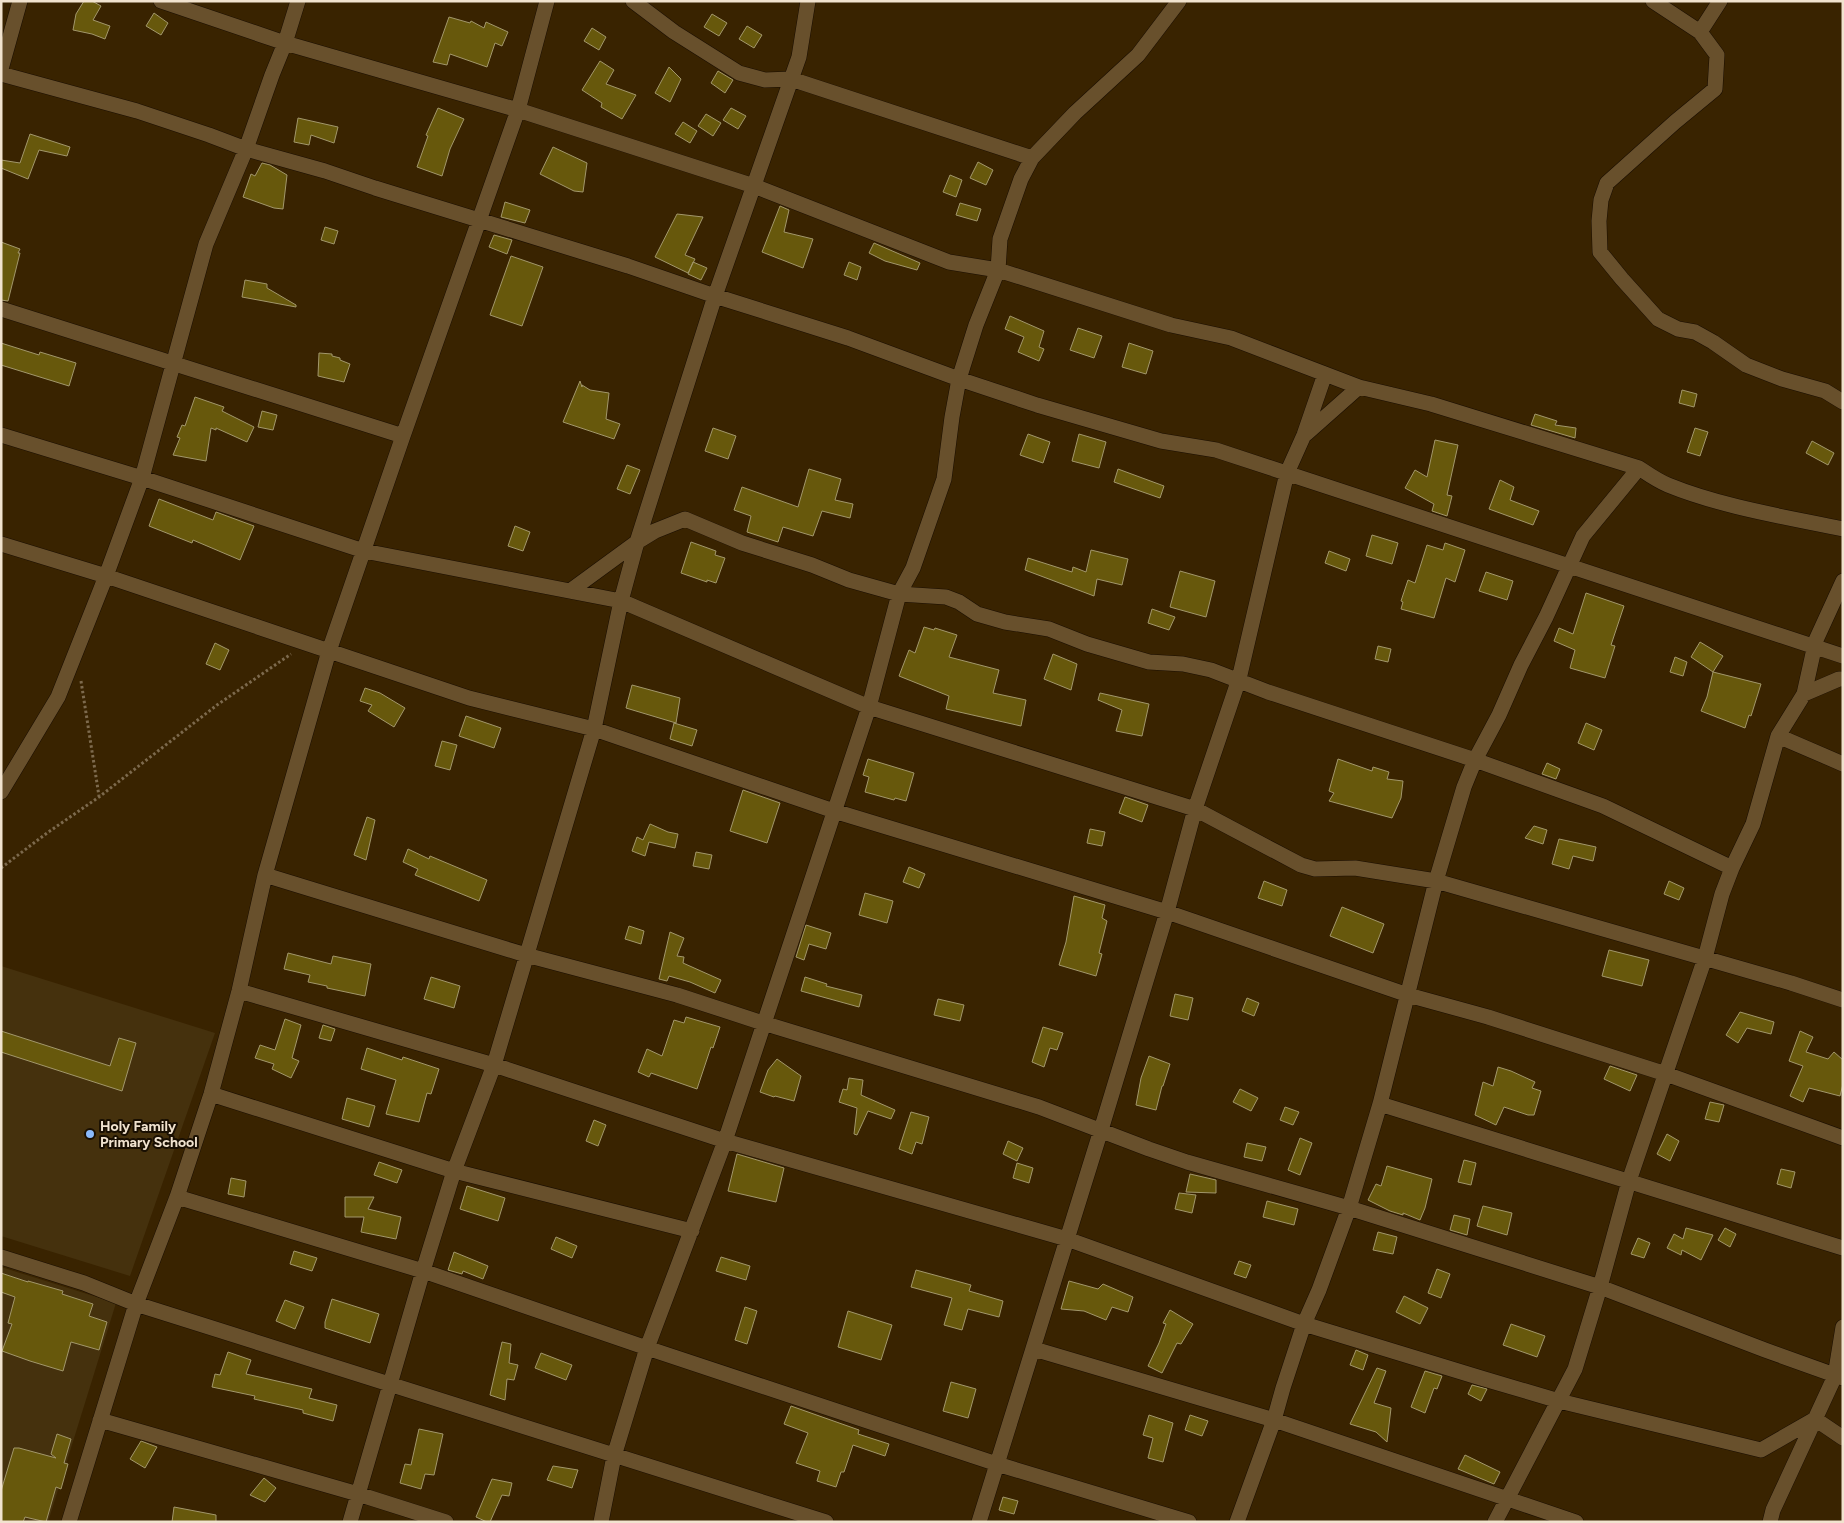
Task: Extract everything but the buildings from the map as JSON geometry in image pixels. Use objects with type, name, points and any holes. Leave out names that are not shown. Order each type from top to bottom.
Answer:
[{"type":"street","points":[[1,69],[20,1]]},
{"type":"street","points":[[161,1],[285,43],[518,110],[754,186],[949,262],[998,270],[1171,326],[1231,338],[1359,387],[1431,404],[1639,468],[1667,485],[1735,506],[1843,529]]},
{"type":"street","points":[[1,792],[58,697],[106,576],[142,478],[175,364],[206,244],[246,149],[268,84],[285,43],[298,1]]},
{"type":"street","points":[[69,1522],[136,1304],[176,1197],[211,1094],[228,1025],[239,991],[265,875],[329,651],[518,110],[547,1]]},
{"type":"street","points":[[634,1],[674,32],[739,73],[765,80],[790,79],[1032,158]]},
{"type":"street","points":[[350,1522],[423,1271],[454,1171],[494,1065],[594,729],[621,601],[637,542],[716,296],[799,56],[808,1]]},
{"type":"street","points":[[601,1522],[614,1456],[648,1348],[725,1141],[868,707],[899,594],[913,568],[944,480],[959,379],[976,325],[998,270],[1000,239],[1020,179],[1032,158],[1076,113],[1138,55],[1179,1]]},
{"type":"street","points":[[1653,1],[1700,32],[1717,55],[1715,89],[1674,122],[1607,183],[1601,200],[1599,221],[1600,252],[1658,319],[1678,329],[1695,332],[1721,347],[1746,366],[1782,379],[1825,391],[1843,402]]},
{"type":"street","points":[[1700,32],[1720,1]]},
{"type":"street","points":[[1,74],[137,111],[246,149],[325,170],[628,266],[848,338],[959,379],[1038,405],[1161,441],[1216,450],[1843,656]]},
{"type":"street","points":[[1,309],[403,436]]},
{"type":"street","points":[[979,1522],[1101,1130],[1167,912],[1195,809],[1239,680],[1287,473],[1304,435],[1326,374]]},
{"type":"street","points":[[1304,435],[1359,387]]},
{"type":"street","points":[[1,435],[142,478],[364,551],[621,601],[868,707],[1195,809],[1301,865],[1315,869],[1356,868],[1436,881],[1791,983],[1843,1000]]},
{"type":"street","points":[[1237,1522],[1274,1420],[1304,1324],[1322,1282],[1349,1208],[1380,1104],[1455,813],[1475,760],[1498,716],[1583,536],[1639,468]]},
{"type":"street","points":[[570,591],[637,542],[655,531],[685,520],[742,543],[812,565],[849,580],[899,594],[946,596],[977,614],[1005,622],[1049,629],[1087,644],[1149,662],[1183,664],[1211,670],[1268,692],[1475,760],[1603,806],[1732,868]]},
{"type":"street","points":[[1,544],[106,576],[469,698],[594,729],[834,811],[1167,912],[1408,995],[1504,1022],[1666,1074],[1843,1138]]},
{"type":"street","points":[[1495,1522],[1575,1368],[1600,1287],[1629,1180],[1705,958],[1722,894],[1753,824],[1778,736],[1804,694],[1816,640],[1843,581]]},
{"type":"street","points":[[1804,694],[1843,679]]},
{"type":"street","points":[[1778,736],[1843,764]]},
{"type":"street","points":[[265,875],[526,956],[677,995],[1039,1107],[1187,1162],[1349,1208],[1600,1287],[1839,1377]]},
{"type":"street","points":[[239,991],[494,1065],[725,1141],[1067,1239],[1304,1324],[1559,1401],[1760,1450],[1815,1419]]},
{"type":"street","points":[[211,1094],[454,1171],[692,1231]]},
{"type":"street","points":[[1380,1104],[1843,1248]]},
{"type":"street","points":[[176,1197],[423,1271],[996,1464],[1189,1522]]},
{"type":"street","points":[[1,1257],[84,1284],[136,1304],[826,1522]]},
{"type":"street","points":[[1770,1522],[1773,1510],[1815,1419],[1839,1377],[1843,1327]]},
{"type":"street","points":[[1034,1349],[1274,1420],[1576,1522]]},
{"type":"street","points":[[1815,1419],[1843,1438]]},
{"type":"street","points":[[100,1420],[358,1494],[446,1522]]},
{"type":"path","points":[[1,868],[99,797],[217,705],[306,644]]},
{"type":"path","points":[[81,680],[99,797]]},
{"type":"shaded area","name":"Holy Family Primary School","points":[[1,966],[215,1033],[130,1276],[1,1236]]},
{"type":"shaded area","points":[[1,1267],[116,1303],[48,1522],[1,1522]]},
{"type":"place","name":"Holy Family Primary School","points":[[90,1134]]}]
